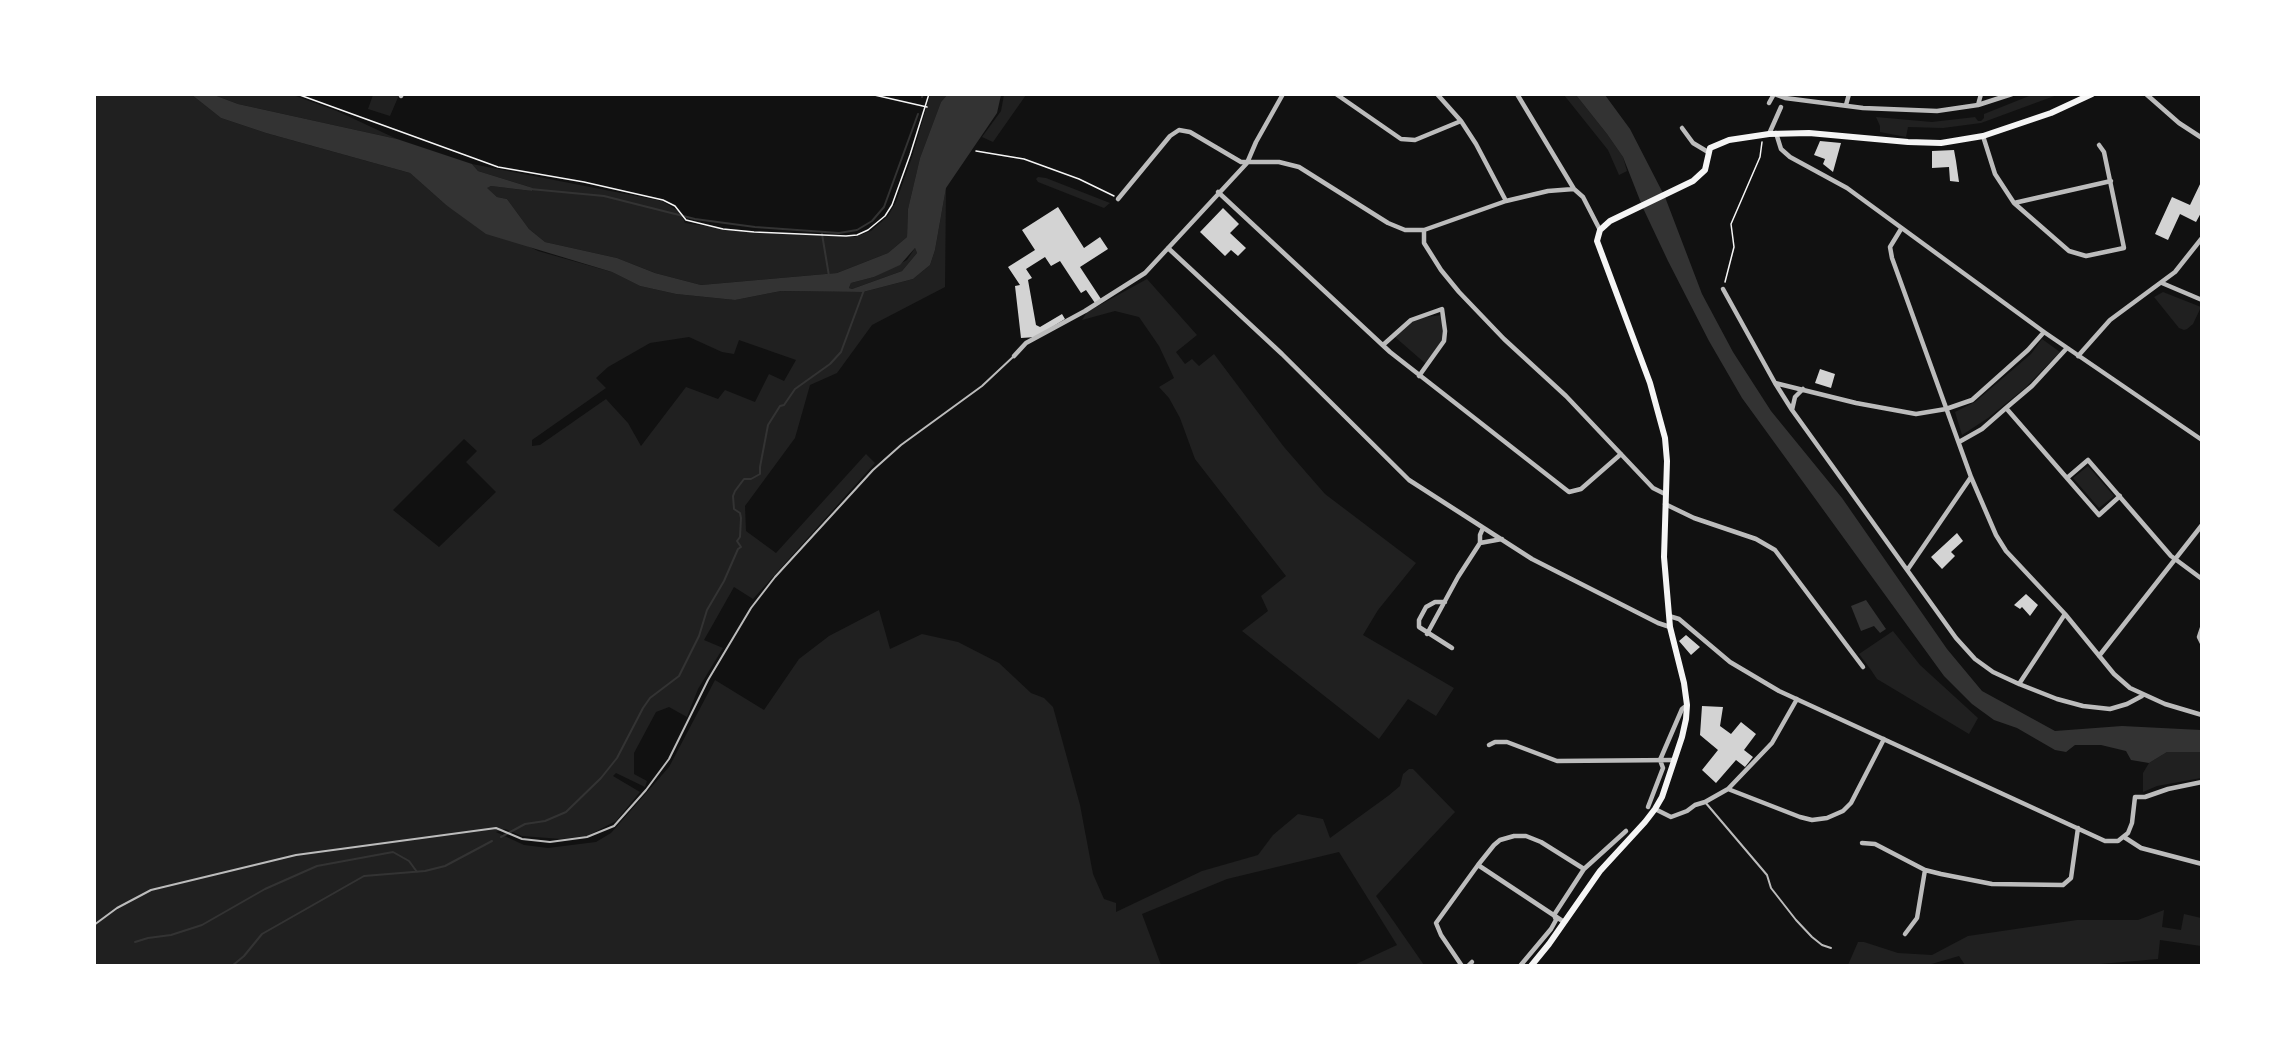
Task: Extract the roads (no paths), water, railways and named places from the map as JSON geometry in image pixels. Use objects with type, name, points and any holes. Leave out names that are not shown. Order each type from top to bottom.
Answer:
[{"type":"main road","points":[[1531,966],[1538,960],[1600,871],[1645,822],[1651,808],[1662,797],[1682,737],[1687,705],[1670,627],[1664,557],[1666,449],[1660,415],[1598,241],[1600,230],[1611,221],[1700,176],[1705,170],[1708,152],[1714,145],[1760,135],[1809,133],[1941,143],[1983,136],[2051,113],[2092,94]]},
{"type":"street","points":[[1014,356],[1026,343],[1053,330],[1138,278],[1247,163],[1283,94]]},
{"type":"street","points":[[1336,94],[1401,139],[1415,140],[1461,122]]},
{"type":"street","points":[[1437,94],[1461,122],[1492,172],[1506,201]]},
{"type":"street","points":[[1517,94],[1600,230]]},
{"type":"street","points":[[1769,103],[1774,94],[1784,99],[1896,110],[1937,111],[1978,105],[2012,94]]},
{"type":"street","points":[[1846,105],[1849,94]]},
{"type":"street","points":[[1978,105],[1981,94]]},
{"type":"street","points":[[2146,94],[2179,123],[2202,138]]},
{"type":"street","points":[[1781,108],[1772,134],[1781,149],[1790,157],[1834,180],[2044,332],[2202,440]]},
{"type":"street","points":[[1682,128],[1693,143],[1708,152]]},
{"type":"street","points":[[1118,199],[1170,136],[1179,130],[1190,132],[1241,162],[1279,162],[1299,167],[1388,223],[1405,230],[1424,230],[1506,201],[1548,191],[1574,189]]},
{"type":"street","points":[[1983,136],[1995,174],[2014,203],[2077,255],[2086,256],[2124,248],[2104,152],[2099,145]]},
{"type":"street","points":[[2014,203],[2110,181]]},
{"type":"street","points":[[1218,192],[1419,376],[1569,492],[1581,489],[1621,454]]},
{"type":"street","points":[[1901,229],[1890,247],[1892,258],[1971,477],[1988,519],[2006,551],[2065,614],[2114,674],[2130,688],[2142,696],[2202,715]]},
{"type":"street","points":[[1424,230],[1424,243],[1441,270],[1459,292],[1653,488],[1665,494]]},
{"type":"street","points":[[2078,356],[2110,320],[2175,272],[2202,238]]},
{"type":"street","points":[[1168,248],[1282,354],[1409,480],[1532,559],[1670,627]]},
{"type":"street","points":[[2162,283],[2202,300]]},
{"type":"street","points":[[1723,289],[1774,383],[1792,410],[1956,638],[1975,658],[1993,672],[2019,684],[2057,699],[2083,706],[2110,709],[2142,696]]},
{"type":"street","points":[[1383,345],[1411,320],[1442,309],[1444,341],[1419,376]]},
{"type":"street","points":[[1774,383],[1856,403],[1916,414],[1947,409],[1972,400],[2028,350],[2044,332]]},
{"type":"street","points":[[1959,442],[1982,429],[2032,386],[2067,348]]},
{"type":"street","points":[[1792,410],[1795,396],[1804,389]]},
{"type":"street","points":[[2006,408],[2099,515],[2120,496]]},
{"type":"street","points":[[2067,478],[2088,460],[2174,559],[2202,579]]},
{"type":"street","points":[[1908,569],[1971,477]]},
{"type":"street","points":[[1665,504],[1694,518],[1756,538],[1775,550],[1863,667]]},
{"type":"street","points":[[2099,656],[2202,525]]},
{"type":"street","points":[[1427,634],[1480,543],[1483,528]]},
{"type":"street","points":[[1480,543],[1502,538]]},
{"type":"street","points":[[1445,602],[1435,602],[1426,607],[1419,620],[1419,627],[1452,648]]},
{"type":"street","points":[[2019,684],[2065,614]]},
{"type":"street","points":[[1669,616],[1679,619],[1730,662],[1797,699],[2109,842],[2124,837],[2132,823],[2135,797],[2145,798],[2168,789],[2202,782]]},
{"type":"street","points":[[2202,628],[2199,638],[2202,643]]},
{"type":"street","points":[[1687,705],[1682,709],[1660,760],[1663,768],[1651,808],[1671,817],[1728,789],[1772,743],[1797,699]]},
{"type":"street","points":[[1728,789],[1800,817],[1812,820],[1827,819],[1843,811],[1851,803],[1884,739]]},
{"type":"street","points":[[1489,745],[1495,742],[1507,742],[1557,761],[1674,760]]},
{"type":"street","points":[[1862,843],[1875,844],[1925,870],[1992,884],[2063,885],[2071,878],[2078,828]]},
{"type":"street","points":[[1520,966],[1551,928],[1556,920],[1554,915],[1584,869],[1626,831]]},
{"type":"street","points":[[1462,966],[1441,935],[1436,922],[1478,865],[1500,840],[1514,836],[1533,838],[1584,869]]},
{"type":"street","points":[[2124,837],[2142,848],[2202,864]]},
{"type":"street","points":[[1564,856],[1568,851]]},
{"type":"street","points":[[1478,865],[1564,922]]},
{"type":"street","points":[[1905,934],[1917,918],[1925,870]]},
{"type":"lane","points":[[94,925],[117,908],[151,890],[296,855],[496,828],[522,839],[550,842],[587,837],[614,826],[646,790],[669,759],[708,680],[751,608],[775,577],[873,470],[901,445],[982,386],[1014,356]]},
{"type":"lane","points":[[1705,802],[1767,875],[1771,888],[1796,920],[1812,937],[1822,945],[1831,948]]},
{"type":"waterway","points":[[530,189],[604,196],[695,219],[755,227],[839,233],[857,230],[872,221],[884,207],[918,114]]},
{"type":"waterway","points":[[822,234],[829,276]]},
{"type":"waterway","points":[[501,837],[525,824],[545,821],[566,812],[601,778],[617,758],[650,698],[679,676],[699,636],[707,610],[741,547],[737,541],[740,537],[741,518],[740,513],[734,509],[735,491],[744,479],[751,479],[760,474],[768,425],[780,406],[784,405],[795,389],[830,364],[841,352],[864,290]]},
{"type":"waterway","points":[[232,966],[244,956],[262,934],[364,876],[425,871],[445,866],[492,841]]},
{"type":"waterway","points":[[135,942],[171,935],[202,925],[265,889],[317,866],[393,852],[409,861],[417,872]]}]
